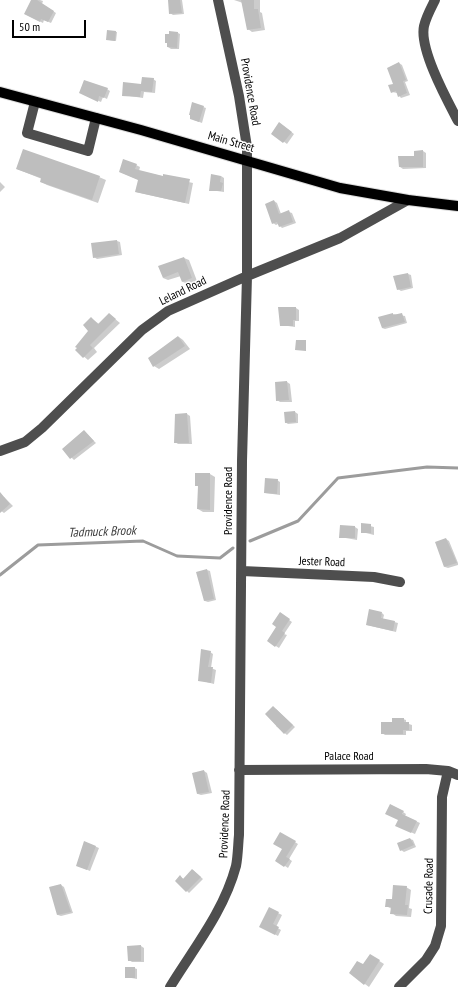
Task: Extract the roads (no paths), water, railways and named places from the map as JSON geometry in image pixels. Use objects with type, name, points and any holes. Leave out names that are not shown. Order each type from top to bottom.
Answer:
[{"type":"main road","name":"Main Street","points":[[0,92],[246,160],[340,188],[408,200],[458,206]]},
{"type":"street","name":"Providence Road","points":[[170,987],[217,913],[236,865],[239,835],[242,461],[247,276],[247,147],[239,96],[218,0]]},
{"type":"street","points":[[435,0],[424,26],[428,53],[445,97],[458,120]]},
{"type":"street","points":[[35,102],[28,133],[88,151],[96,118]]},
{"type":"street","name":"Leland Road","points":[[0,451],[25,442],[42,428],[142,330],[168,312],[247,276],[340,238],[408,200]]},
{"type":"street","name":"Jester Road","points":[[242,572],[374,577],[400,582]]},
{"type":"street","name":"Palace Road","points":[[239,770],[426,769],[453,773]]},
{"type":"street","name":"Crusade Road","points":[[399,987],[426,960],[436,946],[441,926],[442,797],[453,773]]},
{"type":"waterway","name":"Tadmuck Brook","points":[[250,541],[298,521],[338,478],[427,467],[458,468]]},
{"type":"waterway","name":"Tadmuck Brook","points":[[0,575],[38,545],[143,541],[177,556],[220,558],[233,548]]}]
